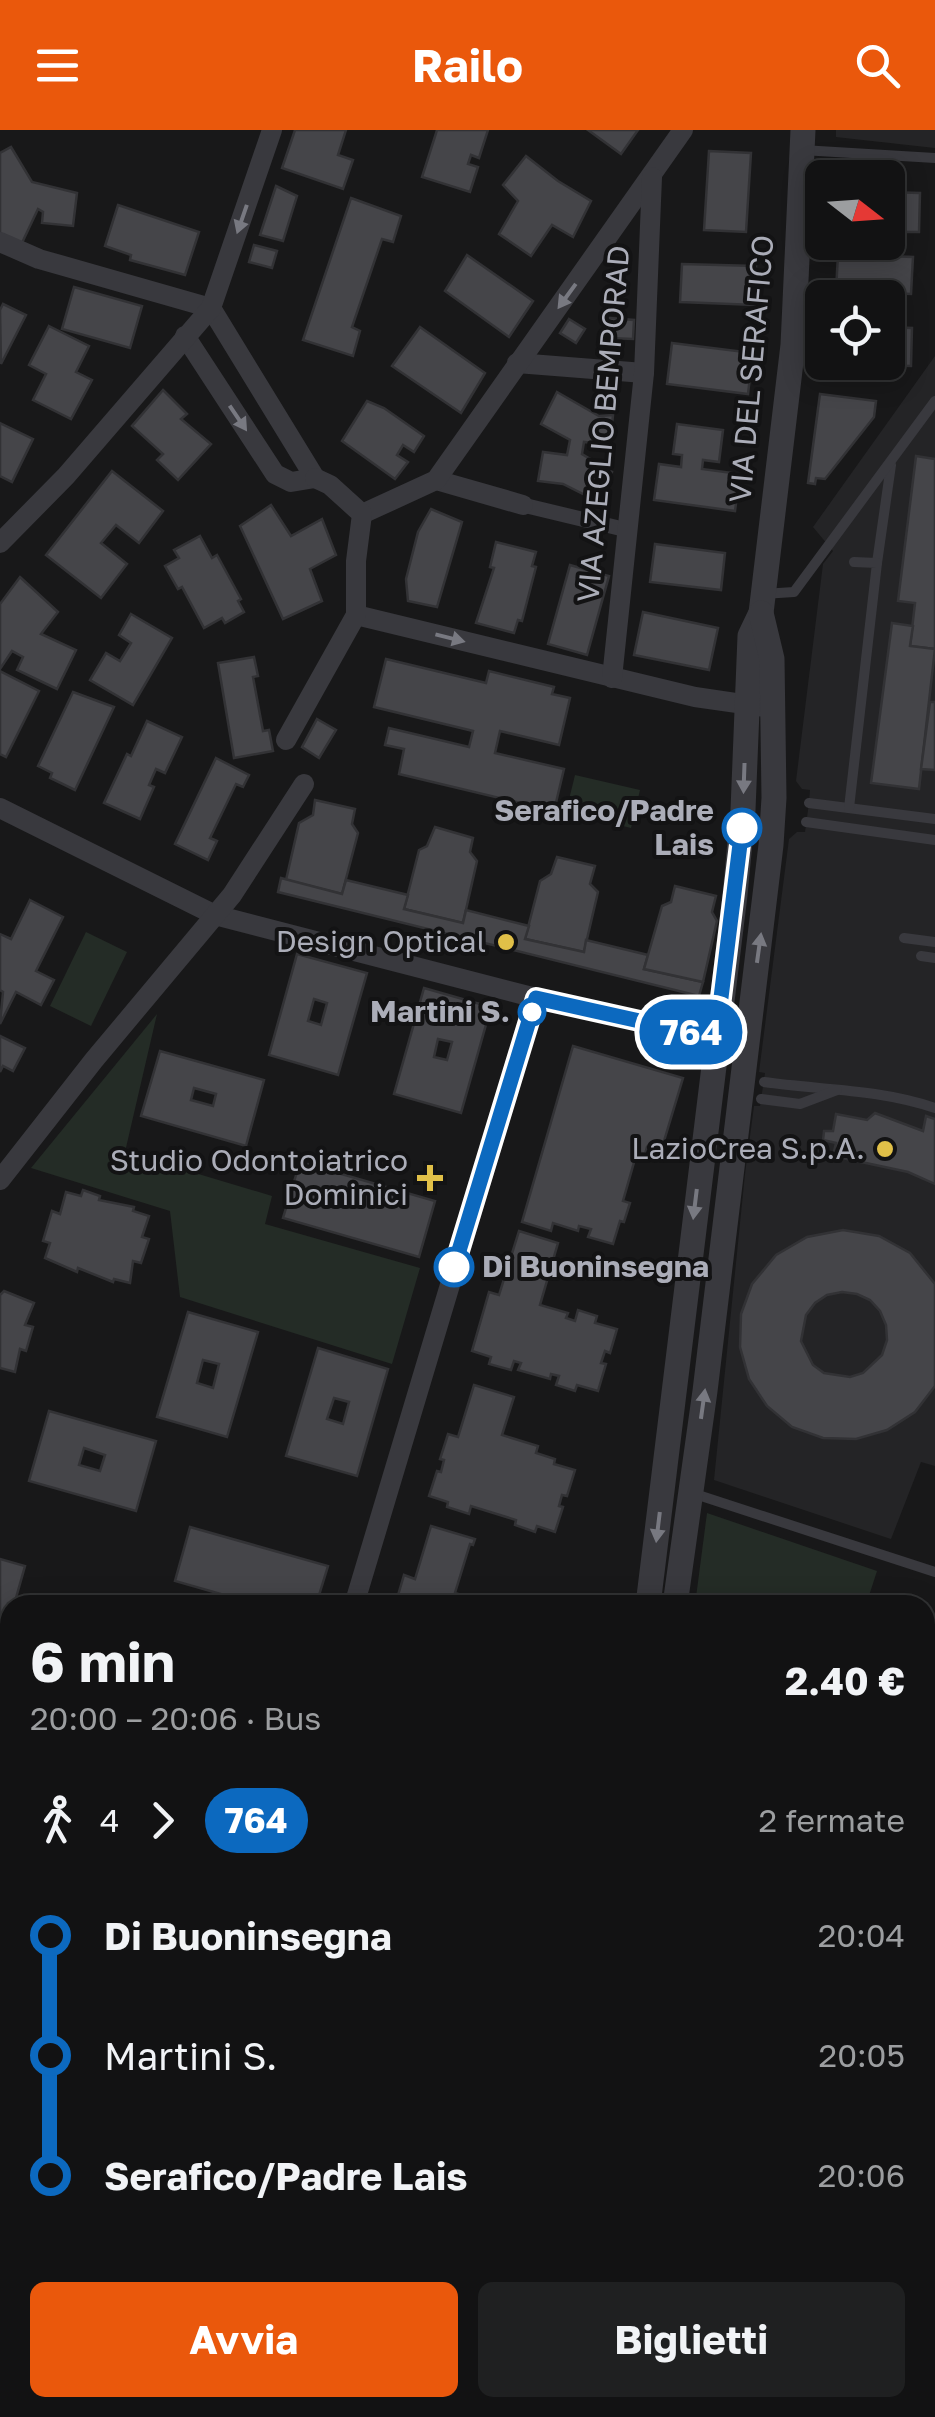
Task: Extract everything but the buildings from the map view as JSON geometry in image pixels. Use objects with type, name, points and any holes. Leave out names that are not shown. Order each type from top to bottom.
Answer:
[{"type":"street","points":[[0,542],[66,476],[211,308],[272,130]]},
{"type":"street","points":[[362,514],[436,480],[683,130]]},
{"type":"street","name":"VIA DEL SERAFICO","points":[[676,1595],[772,831],[750,636],[761,603],[793,345],[803,140]]},
{"type":"street","name":"VIA AZEGLIO BEMPORAD","points":[[612,678],[644,374],[652,175]]},
{"type":"street","points":[[0,242],[39,260],[211,308],[315,478],[362,514]]},
{"type":"street","points":[[185,336],[275,474],[291,482],[315,478]]},
{"type":"street","points":[[517,364],[644,374]]},
{"type":"street","points":[[436,480],[627,530]]},
{"type":"street","points":[[286,740],[356,615],[356,562],[362,514]]},
{"type":"street","points":[[356,615],[612,678],[759,707]]},
{"type":"street","name":"VIA DEL SERAFICO","points":[[649,1595],[759,707]]},
{"type":"street","points":[[0,1180],[94,1060],[216,916],[304,784]]},
{"type":"street","points":[[0,808],[216,916],[536,998],[744,1044]]},
{"type":"street","points":[[357,1595],[536,998]]},
{"type":"lane","points":[[803,140],[935,158]]},
{"type":"lane","points":[[761,603],[794,592],[934,405]]},
{"type":"lane","points":[[850,808],[891,461]]},
{"type":"lane","points":[[854,562],[878,563]]},
{"type":"lane","points":[[809,802],[935,819]]},
{"type":"lane","points":[[806,822],[935,840]]},
{"type":"lane","points":[[904,938],[935,942]]},
{"type":"lane","points":[[921,956],[935,958]]},
{"type":"lane","points":[[764,1082],[842,1088],[935,1108]]},
{"type":"lane","points":[[762,1099],[800,1104],[842,1088]]},
{"type":"lane","points":[[690,1492],[935,1572]]},
{"type":"shaded area","points":[[836,130],[935,130],[935,148],[836,137]]},
{"type":"shaded area","points":[[935,356],[935,1466],[921,1462],[891,1539],[714,1480],[745,1174],[754,1106],[760,1106],[765,1073],[759,1072],[789,839],[797,832],[805,832],[809,803],[810,790],[802,789],[796,781],[823,564],[833,551],[813,527]]},
{"type":"shaded area","points":[[575,775],[640,790],[631,828],[566,812]]},
{"type":"shaded area","points":[[86,932],[127,952],[91,1026],[50,1006]]},
{"type":"shaded area","points":[[157,1014],[125,1152],[272,1196],[265,1224],[420,1268],[392,1364],[180,1297],[170,1211],[31,1168]]},
{"type":"shaded area","points":[[707,1513],[877,1571],[869,1595],[696,1595]]},
{"type":"bus line","name":"764","points":[[454,1267],[536,998],[716,1038],[742,828]]},
{"type":"place","name":"Serafico/Padre Lais","points":[[742,828]]},
{"type":"place","name":"Design Optical","points":[[506,942]]},
{"type":"place","name":"Martini S.","points":[[532,1012]]},
{"type":"place","name":"LazioCrea S.p.A.","points":[[885,1149]]},
{"type":"place","name":"Studio Odontoiatrico Dominici","points":[[430,1178]]},
{"type":"place","name":"Di Buoninsegna","points":[[454,1267]]}]
